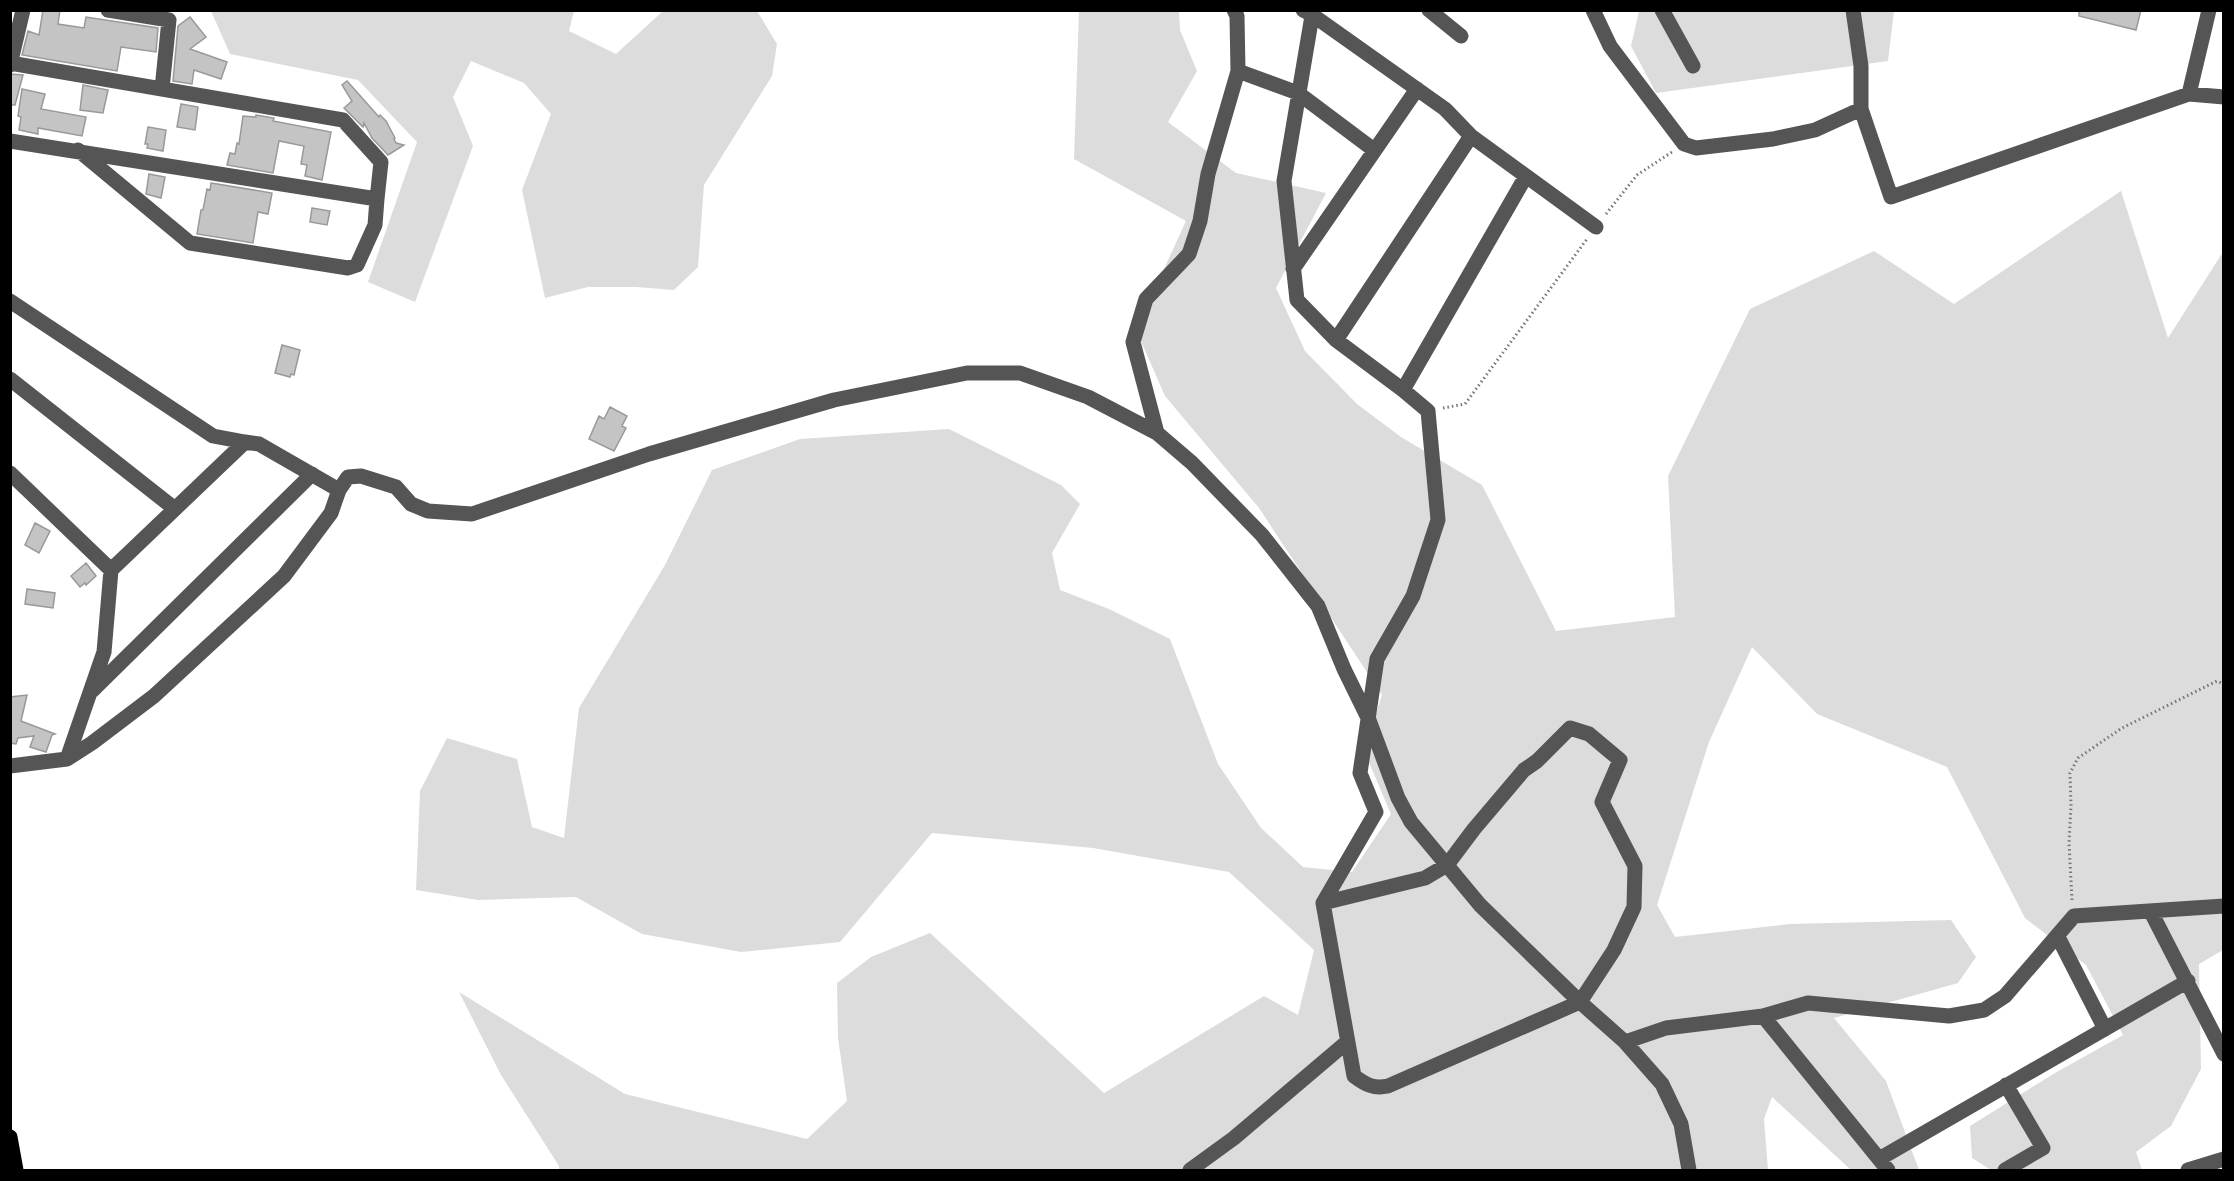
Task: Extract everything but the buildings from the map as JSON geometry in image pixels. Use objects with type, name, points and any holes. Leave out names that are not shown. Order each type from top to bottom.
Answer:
[{"type":"main road","points":[[10,1137],[16,1170]]},
{"type":"street","points":[[23,10],[11,64],[343,120],[381,162],[375,225],[357,266],[348,268],[190,243],[78,150]]},
{"type":"street","points":[[108,10],[169,20],[162,89]]},
{"type":"street","points":[[1157,433],[1133,342],[1146,298],[1189,254],[1200,221],[1208,174],[1238,71],[1237,16],[1234,10]]},
{"type":"street","points":[[1429,10],[1461,36]]},
{"type":"street","points":[[1593,10],[1611,46],[1684,144],[1696,147],[1773,139],[1815,130],[1861,109]]},
{"type":"street","points":[[1662,10],[1693,66]]},
{"type":"street","points":[[1853,10],[1861,66],[1861,109],[1891,197],[2189,94],[2223,97]]},
{"type":"street","points":[[2189,94],[2209,10]]},
{"type":"street","points":[[1323,903],[1425,878],[1447,865],[1524,770],[1537,761],[1570,728],[1589,734],[1620,760],[1602,802],[1635,866],[1634,907],[1614,950],[1580,1002],[1388,1086],[1378,1089],[1354,1076],[1323,903],[1376,812],[1360,773],[1377,659],[1413,596],[1438,520],[1428,411],[1336,340],[1297,300],[1284,181],[1309,12],[1417,88],[1445,109],[1471,136],[1596,227]]},
{"type":"street","points":[[1238,71],[1298,93],[1374,150]]},
{"type":"street","points":[[1293,269],[1417,88]]},
{"type":"street","points":[[1336,340],[1471,136]]},
{"type":"street","points":[[10,141],[377,199]]},
{"type":"street","points":[[1403,390],[1526,176]]},
{"type":"street","points":[[10,301],[213,436],[259,444],[339,490]]},
{"type":"street","points":[[10,766],[66,759],[92,743],[154,696],[284,576],[331,513],[339,490],[348,477],[361,476],[396,487],[411,504],[428,511],[472,514],[649,454],[834,400],[967,373],[1020,373],[1088,397],[1157,433],[1192,463],[1262,535],[1318,606],[1344,669],[1369,720],[1398,798],[1411,822],[1480,904],[1580,1002],[1625,1042],[1662,1084],[1681,1124],[1689,1170]]},
{"type":"street","points":[[10,379],[175,509]]},
{"type":"street","points":[[66,759],[104,652],[111,570],[245,442]]},
{"type":"street","points":[[10,473],[111,570]]},
{"type":"street","points":[[89,694],[312,474]]},
{"type":"street","points":[[1625,1042],[1666,1028],[1763,1016],[1808,1003],[1949,1016],[1984,1010],[2005,996],[2074,916],[2223,906]]},
{"type":"street","points":[[2151,912],[2223,1054]]},
{"type":"street","points":[[2058,937],[2105,1029]]},
{"type":"street","points":[[1763,1016],[1883,1165],[2006,1085],[2188,981]]},
{"type":"street","points":[[1190,1170],[1234,1138],[1347,1042]]},
{"type":"street","points":[[2005,1170],[2043,1148],[2006,1085]]},
{"type":"street","points":[[2188,1170],[2223,1159]]},
{"type":"path","points":[[1428,411],[1465,404],[1637,175],[1684,144]]},
{"type":"path","points":[[2074,916],[2069,843],[2070,772],[2078,758],[2122,728],[2217,681],[2223,684]]},
{"type":"shaded area","points":[[211,11],[574,11],[569,31],[616,54],[663,11],[757,11],[777,44],[772,76],[704,185],[698,267],[674,290],[588,287],[545,298],[522,190],[551,114],[524,83],[471,61],[453,97],[473,146],[415,302],[368,282],[417,142],[358,80],[230,54]]},
{"type":"shaded area","points":[[1079,11],[1179,11],[1180,30],[1197,71],[1168,122],[1236,173],[1326,193],[1276,288],[1305,351],[1357,404],[1401,437],[1482,485],[1556,631],[1675,617],[1668,476],[1750,309],[1874,251],[1954,304],[2121,191],[2168,338],[2223,252],[2223,950],[2199,964],[2201,1069],[2171,1126],[2136,1152],[2142,1170],[1991,1170],[1972,1158],[1970,1126],[2055,1073],[2123,1035],[2086,965],[2025,918],[1947,767],[1817,714],[1752,647],[1709,742],[1657,905],[1675,937],[1790,924],[1951,920],[1976,957],[1958,983],[1834,1018],[1886,1081],[1919,1170],[1851,1170],[1772,1097],[1764,1119],[1768,1170],[559,1170],[559,1166],[501,1075],[459,992],[625,1094],[807,1139],[847,1101],[838,1038],[837,983],[871,957],[930,933],[1104,1093],[1264,996],[1298,1015],[1314,950],[1229,872],[1093,848],[932,833],[840,942],[741,952],[642,934],[576,897],[478,900],[416,890],[420,791],[447,738],[517,759],[532,827],[564,838],[579,708],[665,565],[712,470],[800,439],[949,429],[1061,485],[1080,504],[1052,553],[1060,590],[1109,609],[1170,639],[1218,764],[1261,828],[1303,867],[1352,872],[1391,814],[1364,751],[1382,695],[1259,508],[1165,396],[1136,330],[1186,221],[1074,159]]},
{"type":"shaded area","points":[[1639,11],[1894,11],[1888,61],[1656,93],[1631,46]]}]
